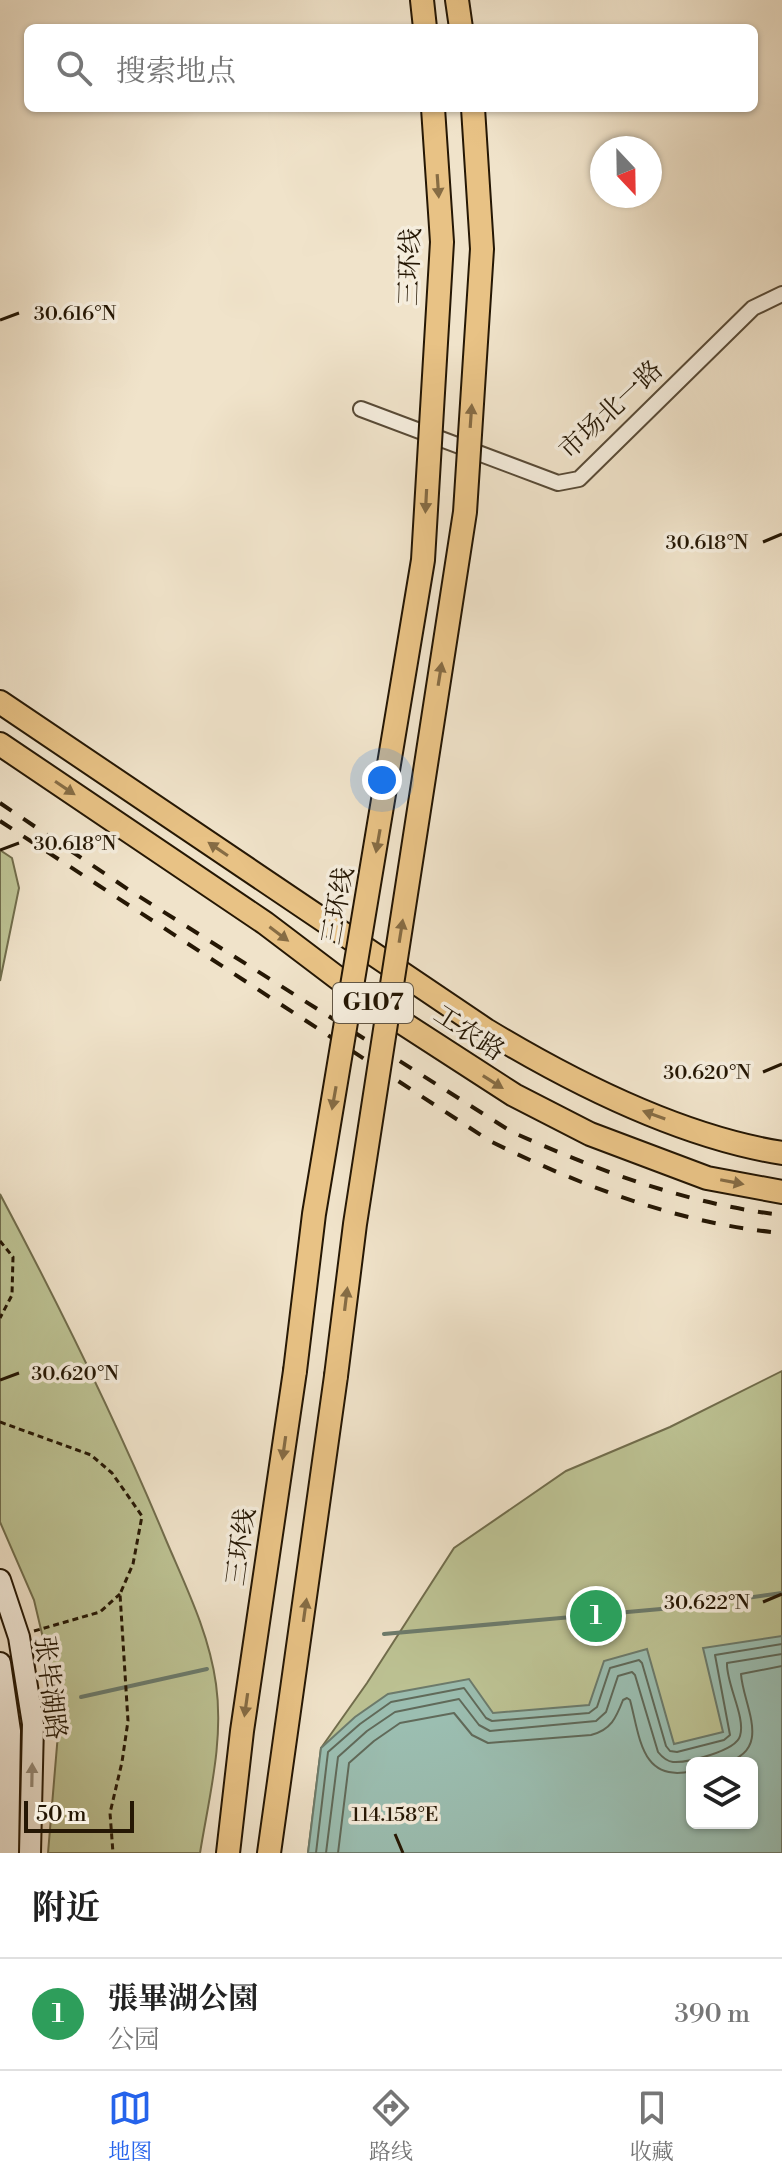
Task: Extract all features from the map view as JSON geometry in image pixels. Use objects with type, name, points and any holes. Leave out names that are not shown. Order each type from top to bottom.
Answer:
[{"type":"highway","points":[[422,0],[425,24]]},
{"type":"highway","points":[[457,0],[460,24]]},
{"type":"highway","name":"三环线","points":[[228,1853],[314,1214],[423,560],[442,242],[433,112]]},
{"type":"highway","points":[[269,1853],[355,1224],[465,512],[482,249],[473,112]]},
{"type":"highway","name":"工农路","points":[[0,702],[486,1030],[543,1064],[642,1110],[745,1148],[782,1153]]},
{"type":"highway","name":"工农路","points":[[0,744],[265,923],[364,998],[514,1095],[590,1134],[707,1178],[782,1192]]},
{"type":"main road","name":"张毕湖路","points":[[0,1580],[19,1637],[33,1724],[30,1853]]},
{"type":"main road","name":"张毕湖路","points":[[0,1663],[10,1731],[8,1853]]},
{"type":"street","name":"市场北一路","points":[[361,409],[558,483],[579,479],[753,308],[782,294]]},
{"type":"path","points":[[0,1241],[13,1257],[12,1295],[0,1318]]},
{"type":"path","points":[[0,1422],[91,1455],[112,1473],[142,1516],[133,1564],[120,1594],[100,1612],[52,1623],[19,1637]]},
{"type":"path","points":[[113,1853],[110,1813],[128,1721],[120,1594]]},
{"type":"green space","points":[[0,850],[12,858],[19,888],[0,981]]},
{"type":"green space","points":[[0,1194],[108,1408],[189,1593],[208,1647],[216,1684],[218,1727],[200,1853],[48,1853],[60,1710],[34,1600],[0,1522]]},
{"type":"green space","points":[[782,1371],[782,1853],[308,1853],[321,1748],[454,1548],[566,1471],[670,1427]]},
{"type":"water","points":[[782,1636],[782,1853],[308,1853],[321,1748],[355,1717],[388,1694],[469,1679],[493,1713],[589,1705],[604,1661],[647,1649],[674,1744],[723,1732],[703,1648]]},
{"type":"waterway","points":[[384,1634],[683,1607],[782,1593]]},
{"type":"waterway","points":[[81,1697],[207,1669]]},
{"type":"railway","points":[[0,803],[129,890],[512,1132],[644,1184],[712,1203],[782,1215]]},
{"type":"railway","points":[[0,821],[490,1141],[595,1188],[669,1212],[782,1233]]},
{"type":"place","name":"張畢湖公園","points":[[596,1616]]}]
